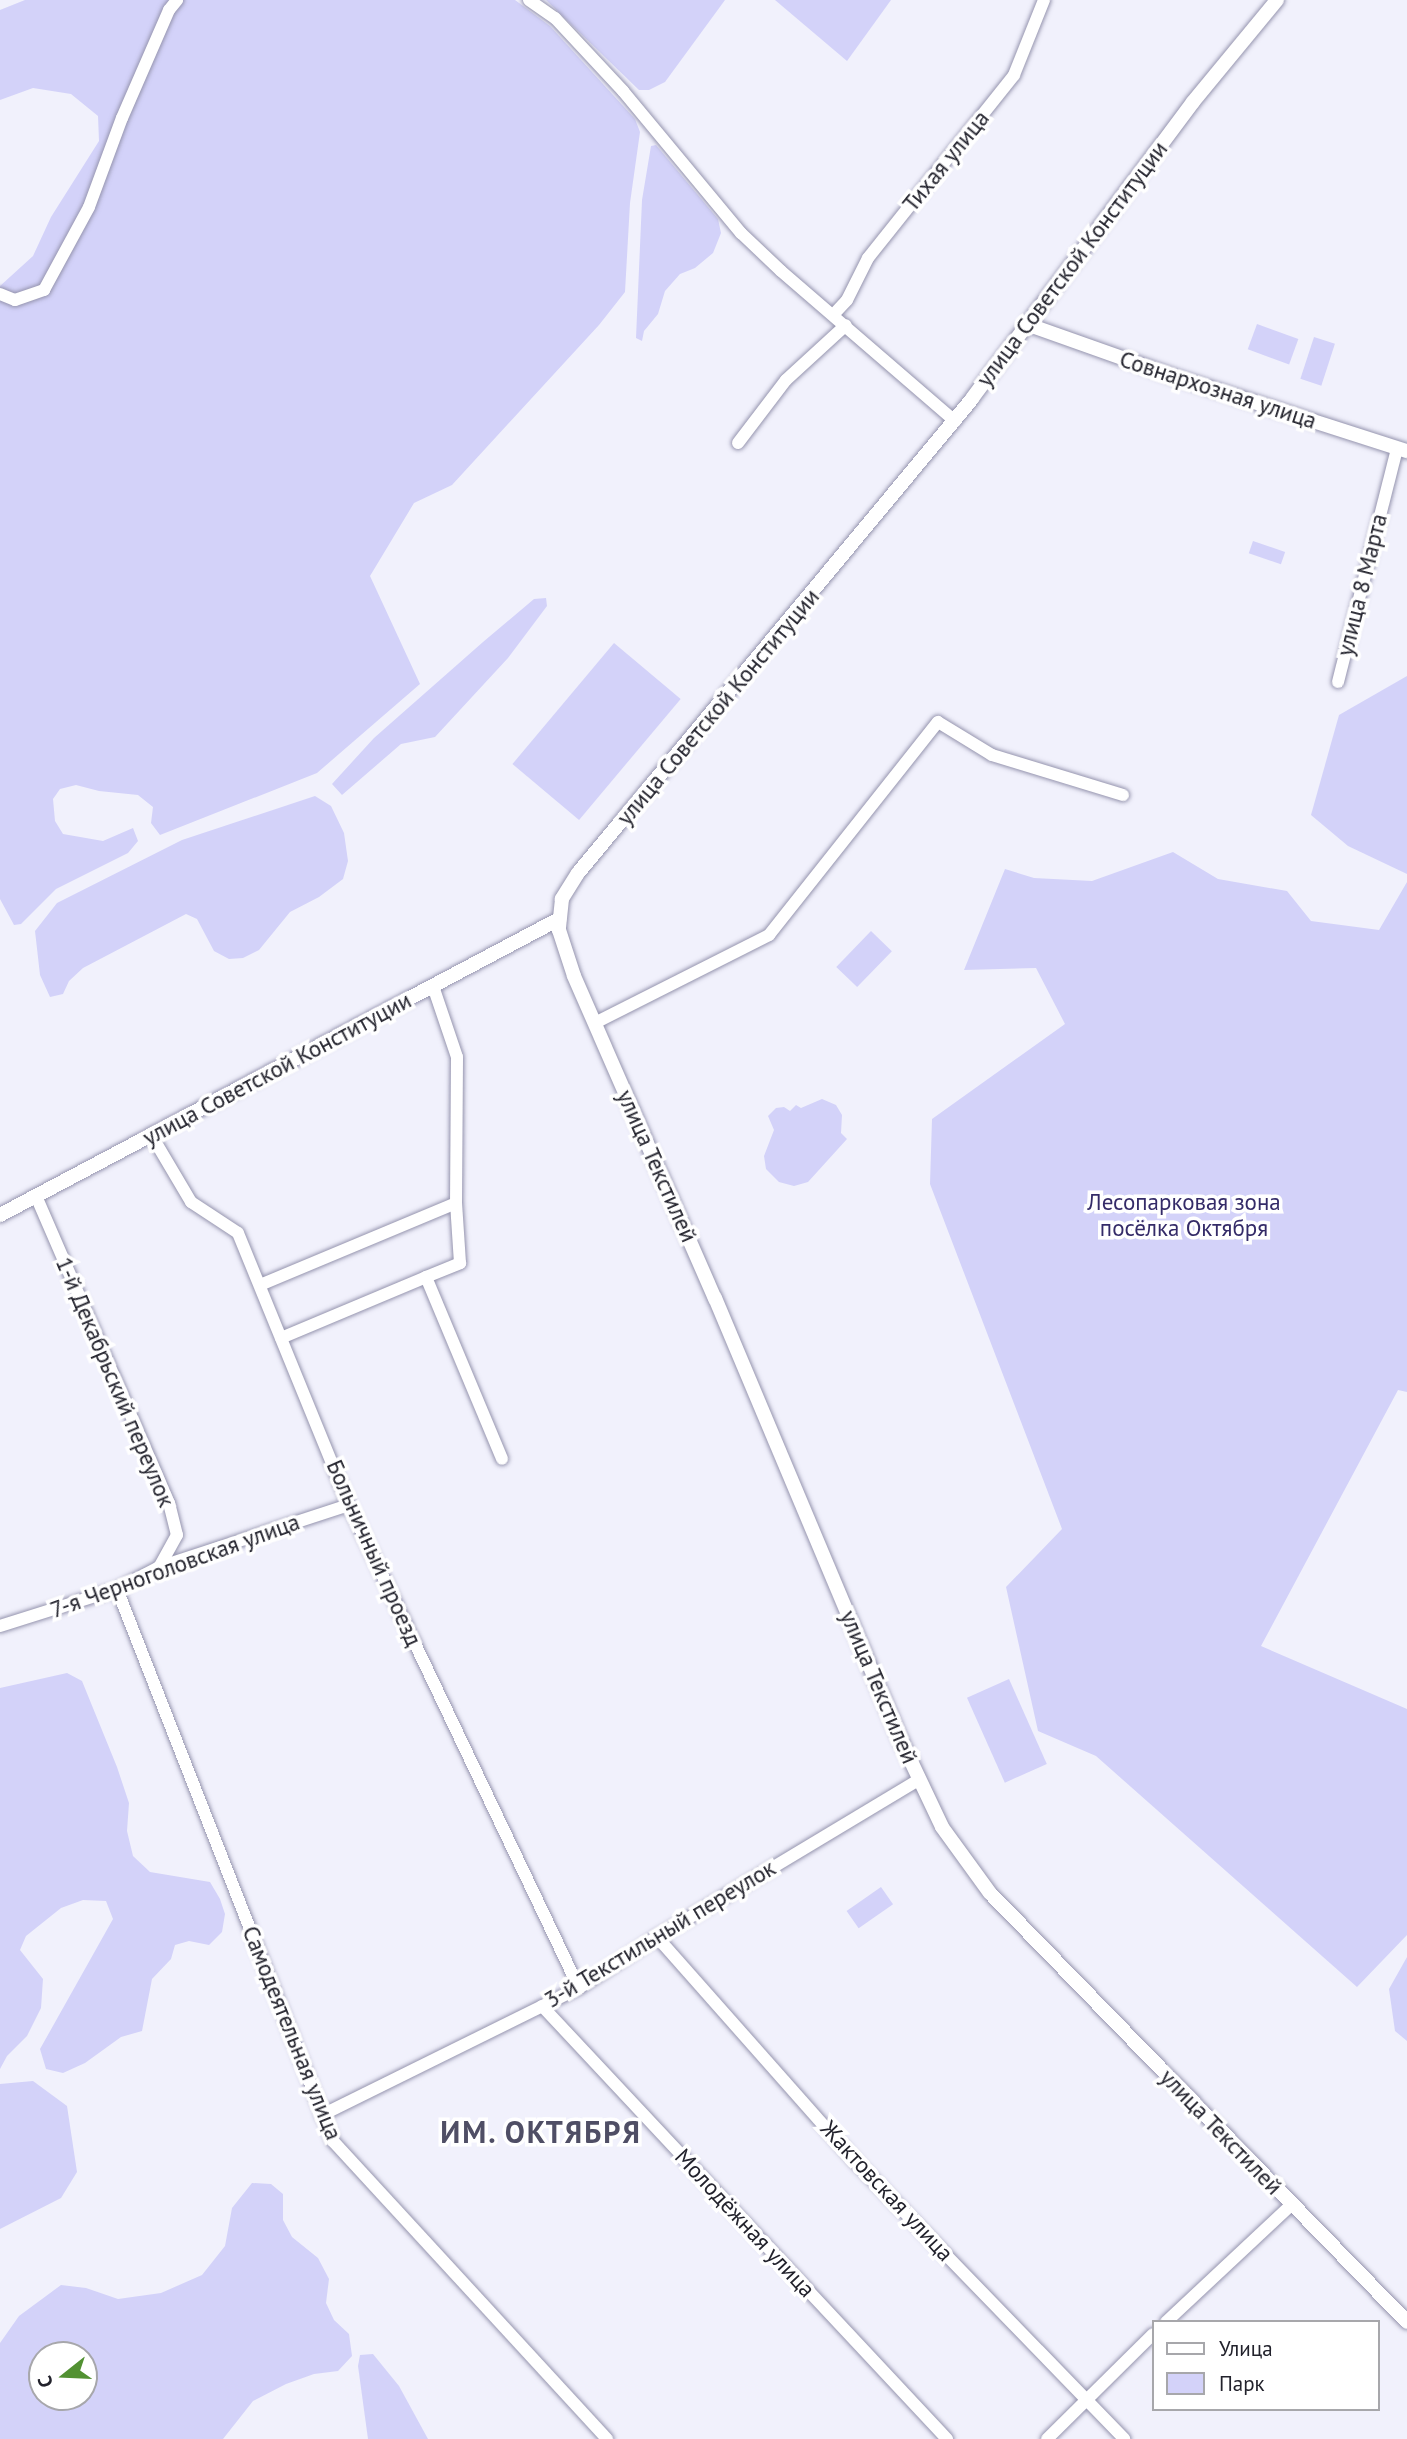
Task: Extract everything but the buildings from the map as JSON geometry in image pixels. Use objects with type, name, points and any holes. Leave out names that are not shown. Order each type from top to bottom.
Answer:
[{"type":"street","points":[[0,294],[15,300],[44,290],[89,207],[122,118],[169,10],[177,0]]},
{"type":"street","points":[[529,0],[555,18],[623,91],[741,233],[781,271],[955,421]]},
{"type":"street","name":"Тихая улица","points":[[834,314],[847,300],[868,258],[1014,75],[1044,0]]},
{"type":"street","name":"улица Советской Конституции","points":[[0,1215],[559,919],[562,899],[578,873],[955,421],[1029,326],[1193,102],[1277,0]]},
{"type":"street","points":[[738,443],[786,380],[846,325]]},
{"type":"street","name":"Совнархозная улица","points":[[1029,326],[1173,376],[1402,449]]},
{"type":"street","name":"улица 8 Марта","points":[[1338,682],[1402,449]]},
{"type":"street","points":[[595,1023],[769,935],[938,722],[992,755],[1123,795]]},
{"type":"street","name":"улица Текстилей","points":[[559,919],[566,957],[715,1297],[918,1780],[942,1827],[990,1894],[1407,2322]]},
{"type":"street","points":[[281,1338],[460,1263],[456,1203],[457,1057],[433,986]]},
{"type":"street","name":"Больничный проезд","points":[[152,1136],[191,1202],[238,1233],[349,1505],[579,1988]]},
{"type":"street","name":"1-й Декабрьский переулок","points":[[36,1196],[169,1503],[177,1535],[159,1567]]},
{"type":"street","points":[[260,1285],[456,1203]]},
{"type":"street","points":[[426,1277],[502,1459]]},
{"type":"street","name":"7-я Черноголовская улица","points":[[0,1626],[117,1589],[159,1567],[349,1505]]},
{"type":"street","name":"Самодеятельная улица","points":[[117,1589],[333,2141],[607,2439]]},
{"type":"street","name":"3-й Текстильный переулок","points":[[322,2115],[579,1988],[657,1937],[918,1780]]},
{"type":"street","name":"Жактовская улица","points":[[657,1937],[855,2161],[1124,2439]]},
{"type":"street","name":"Молодёжная улица","points":[[542,2006],[947,2439]]},
{"type":"street","points":[[1168,2320],[1291,2205]]},
{"type":"street","points":[[1047,2439],[1152,2335]]},
{"type":"green space","points":[[25,0],[515,0],[550,26],[635,119],[640,132],[630,203],[625,292],[599,325],[452,485],[414,503],[370,576],[420,684],[317,773],[160,835],[151,823],[153,807],[138,795],[99,791],[76,785],[60,789],[53,799],[55,821],[63,834],[103,841],[133,828],[138,841],[128,853],[56,889],[21,924],[14,925],[0,899],[0,286],[33,256],[51,217],[99,141],[98,116],[71,94],[33,88],[0,100],[0,10]]},
{"type":"green space","points":[[546,0],[725,0],[665,82],[649,90],[639,90]]},
{"type":"green space","points":[[775,0],[891,0],[847,61]]},
{"type":"green space","points":[[656,145],[718,219],[721,233],[713,253],[695,268],[680,274],[665,291],[658,314],[644,331],[642,341],[636,338],[642,200],[651,146]]},
{"type":"green space","points":[[1257,324],[1298,339],[1289,364],[1248,349]]},
{"type":"green space","points":[[1314,337],[1335,344],[1321,386],[1300,379]]},
{"type":"green space","points":[[1253,541],[1285,552],[1281,564],[1249,553]]},
{"type":"green space","points":[[546,598],[547,606],[508,658],[435,737],[401,744],[342,795],[332,784],[374,738],[534,599]]},
{"type":"green space","points":[[614,643],[681,699],[579,820],[512,764]]},
{"type":"green space","points":[[1407,676],[1407,874],[1348,846],[1311,815],[1339,715]]},
{"type":"green space","points":[[315,796],[331,806],[344,833],[348,861],[343,879],[319,897],[290,912],[259,950],[243,958],[229,959],[214,951],[197,919],[186,914],[83,968],[69,981],[63,994],[50,997],[40,975],[35,931],[57,903],[182,840]]},
{"type":"green space","name":"Лесопарковая зона посёлка Октября","points":[[1173,852],[1218,879],[1287,891],[1311,921],[1379,930],[1407,882],[1407,1392],[1398,1390],[1261,1646],[1407,1709],[1407,1935],[1357,1987],[1096,1756],[1038,1731],[1006,1587],[1062,1529],[930,1184],[932,1119],[1065,1024],[1036,968],[964,970],[1005,869],[1034,878],[1092,881]]},
{"type":"green space","points":[[871,931],[892,951],[857,987],[836,967]]},
{"type":"green space","points":[[822,1099],[836,1105],[842,1115],[841,1133],[847,1139],[808,1182],[794,1186],[779,1182],[766,1169],[764,1156],[774,1130],[768,1116],[776,1108],[784,1107],[790,1111],[796,1105],[801,1108]]},
{"type":"green space","points":[[67,1673],[82,1681],[117,1767],[129,1803],[127,1831],[133,1856],[150,1872],[210,1882],[225,1914],[222,1932],[209,1945],[189,1941],[175,1945],[171,1959],[152,1979],[142,2031],[121,2037],[85,2063],[63,2073],[46,2069],[40,2049],[113,1919],[106,1901],[83,1900],[61,1908],[26,1936],[20,1950],[43,1979],[41,2008],[27,2036],[7,2056],[0,2069],[0,1688]]},
{"type":"green space","points":[[1009,1679],[1047,1764],[1005,1783],[967,1698]]},
{"type":"green space","points":[[881,1887],[893,1904],[859,1928],[847,1911]]},
{"type":"green space","points":[[1407,1957],[1407,2041],[1395,2031],[1389,1989]]},
{"type":"green space","points":[[33,2081],[67,2106],[77,2172],[61,2198],[0,2229],[0,2084]]},
{"type":"green space","points":[[252,2183],[271,2184],[283,2194],[283,2220],[292,2237],[318,2258],[329,2279],[326,2303],[334,2320],[349,2334],[352,2356],[338,2371],[314,2374],[286,2384],[253,2401],[223,2439],[0,2439],[0,2343],[19,2316],[61,2285],[86,2288],[118,2299],[161,2293],[202,2275],[225,2246],[232,2208]]},
{"type":"green space","points":[[373,2354],[399,2386],[428,2439],[368,2439],[358,2366],[360,2355]]},
{"type":"district","name":"ИМ. ОКТЯБРЯ","points":[[541,2132]]}]
